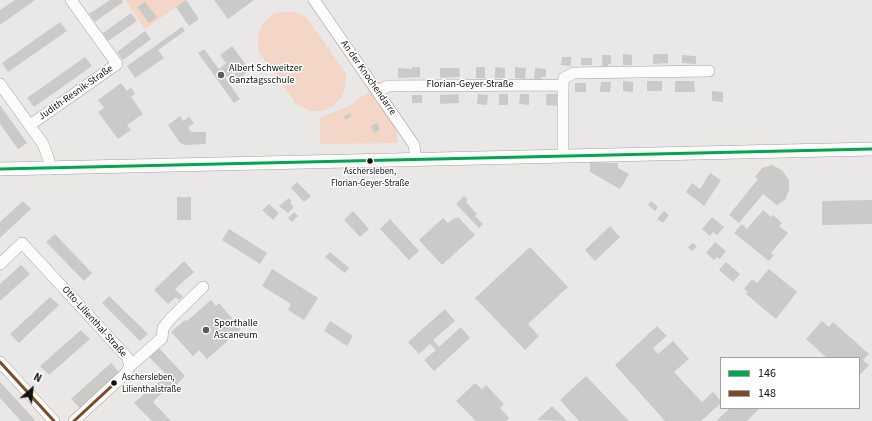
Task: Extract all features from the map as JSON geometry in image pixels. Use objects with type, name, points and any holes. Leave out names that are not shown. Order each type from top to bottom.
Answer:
[{"type":"main road","points":[[0,169],[872,149]]},
{"type":"street","name":"Judith-Resnik-Straße","points":[[30,125],[117,64],[70,0]]},
{"type":"street","name":"An der Knochendarre","points":[[314,0],[414,145],[416,159]]},
{"type":"street","points":[[563,156],[564,78],[574,73],[709,71]]},
{"type":"street","points":[[0,84],[43,144],[49,160],[50,169]]},
{"type":"street","name":"Florian-Geyer-Straße","points":[[378,91],[388,86],[563,85]]},
{"type":"street","name":"Otto-Lilienthal-Straße","points":[[0,264],[22,243],[127,357],[130,366],[126,373],[74,421]]},
{"type":"street","points":[[130,366],[162,338],[163,328],[171,318],[203,287]]},
{"type":"street","points":[[0,362],[54,421]]},
{"type":"shaded area","points":[[125,0],[186,0],[145,29]]},
{"type":"shaded area","points":[[282,12],[295,12],[306,17],[346,73],[346,84],[342,97],[332,107],[322,111],[310,111],[296,104],[258,51],[258,37],[262,25],[271,15]]},
{"type":"shaded area","points":[[369,91],[396,128],[398,143],[320,144],[320,118],[349,106]]},
{"type":"building","points":[[15,0],[35,0],[0,25],[0,10]]},
{"type":"building","points":[[110,0],[122,0],[123,2],[95,22],[89,14]]},
{"type":"building","points":[[186,0],[199,19],[189,26],[176,7]]},
{"type":"building","points":[[214,0],[254,0],[228,19]]},
{"type":"building","points":[[145,2],[157,17],[149,23],[137,7]]},
{"type":"building","points":[[131,13],[137,21],[108,41],[103,33]]},
{"type":"building","points":[[60,22],[67,31],[8,72],[2,63]]},
{"type":"building","points":[[182,27],[185,31],[158,50],[164,58],[135,78],[127,66]]},
{"type":"building","points":[[145,31],[151,39],[123,60],[117,52]]},
{"type":"building","name":"Albert Schweitzer Ganztagsschule","points":[[232,46],[250,70],[238,79],[233,72],[225,78],[240,99],[234,103],[198,53],[204,49],[219,69],[226,63],[220,55]]},
{"type":"building","points":[[623,54],[632,55],[632,65],[623,65]]},
{"type":"building","points":[[653,54],[668,54],[668,63],[653,64]]},
{"type":"building","points":[[602,55],[611,55],[611,64],[608,64],[608,66],[602,66]]},
{"type":"building","points":[[682,55],[696,56],[696,64],[682,63]]},
{"type":"building","points":[[85,57],[92,66],[34,107],[27,98]]},
{"type":"building","points":[[562,57],[571,57],[571,66],[561,65]]},
{"type":"building","points":[[581,58],[592,58],[592,65],[581,65]]},
{"type":"building","points":[[412,67],[420,67],[420,77],[398,78],[398,68],[412,69]]},
{"type":"building","points":[[476,67],[485,67],[485,78],[476,78]]},
{"type":"building","points":[[495,67],[505,68],[505,78],[495,78]]},
{"type":"building","points":[[515,67],[526,68],[525,79],[515,78]]},
{"type":"building","points":[[440,68],[459,68],[460,77],[440,78]]},
{"type":"building","points":[[535,68],[546,69],[546,77],[534,79]]},
{"type":"building","points":[[623,81],[633,82],[633,92],[623,91]]},
{"type":"building","points":[[647,81],[662,81],[662,91],[647,91]]},
{"type":"building","points":[[675,81],[694,81],[695,92],[675,92]]},
{"type":"building","points":[[601,82],[611,82],[610,92],[600,92]]},
{"type":"building","points":[[121,83],[127,91],[131,87],[135,94],[131,97],[143,114],[127,125],[131,130],[118,139],[98,112],[104,108],[98,100]]},
{"type":"building","points":[[575,83],[586,83],[586,92],[575,92]]},
{"type":"building","points":[[712,91],[723,92],[723,102],[712,101]]},
{"type":"building","points":[[458,94],[459,103],[440,104],[440,95]]},
{"type":"building","points":[[478,94],[488,95],[487,105],[477,104]]},
{"type":"building","points":[[499,94],[508,94],[508,105],[499,105]]},
{"type":"building","points":[[520,94],[529,94],[529,105],[519,104]]},
{"type":"building","points":[[546,94],[560,94],[559,106],[546,105]]},
{"type":"building","points":[[412,95],[422,95],[422,103],[412,103]]},
{"type":"building","points":[[0,105],[27,143],[18,149],[0,124]]},
{"type":"building","points":[[350,113],[351,117],[345,120],[344,116]]},
{"type":"building","points":[[180,116],[183,121],[189,117],[194,123],[188,127],[191,132],[206,132],[206,144],[185,145],[180,143],[168,125]]},
{"type":"building","points":[[377,123],[380,130],[374,133],[371,126]]},
{"type":"building","points":[[590,162],[618,163],[618,168],[629,174],[620,189],[590,172]]},
{"type":"building","points":[[772,165],[782,170],[789,180],[789,190],[785,200],[777,205],[763,194],[739,223],[729,215],[758,179],[755,177],[762,168]]},
{"type":"building","points":[[710,173],[721,180],[704,206],[686,192],[692,183],[700,189]]},
{"type":"building","points":[[297,182],[311,196],[304,202],[291,188]]},
{"type":"building","points":[[464,196],[468,200],[466,202],[477,214],[475,216],[483,224],[479,228],[456,204]]},
{"type":"building","points":[[177,197],[191,197],[191,220],[177,220]]},
{"type":"building","points":[[289,198],[292,201],[290,203],[294,207],[288,213],[279,206]]},
{"type":"building","points":[[872,200],[872,224],[822,225],[822,201]]},
{"type":"building","points":[[23,201],[31,209],[0,238],[0,222]]},
{"type":"building","points":[[651,201],[658,207],[655,211],[648,205]]},
{"type":"building","points":[[269,204],[279,213],[273,220],[262,210]]},
{"type":"building","points":[[763,210],[771,217],[773,215],[782,223],[779,226],[788,233],[771,253],[774,255],[769,261],[734,233],[742,224],[747,229]]},
{"type":"building","points":[[353,211],[369,229],[360,237],[344,220]]},
{"type":"building","points":[[664,211],[669,215],[663,223],[657,219]]},
{"type":"building","points":[[294,212],[298,216],[292,222],[288,218]]},
{"type":"building","points":[[458,217],[475,235],[442,265],[419,240],[443,218],[448,223],[454,218],[455,219]]},
{"type":"building","points":[[712,217],[724,227],[717,235],[713,232],[710,236],[702,229]]},
{"type":"building","points":[[390,219],[419,251],[409,260],[380,229]]},
{"type":"building","points":[[610,226],[620,237],[595,261],[585,250]]},
{"type":"building","points":[[229,229],[267,253],[260,264],[222,240]]},
{"type":"building","points":[[55,234],[92,273],[84,281],[46,242]]},
{"type":"building","points":[[715,242],[726,251],[720,259],[717,257],[714,260],[706,253]]},
{"type":"building","points":[[693,243],[697,247],[692,251],[688,247]]},
{"type":"building","points":[[530,247],[568,287],[528,324],[539,336],[525,350],[475,298]]},
{"type":"building","points":[[330,252],[349,268],[345,273],[325,257]]},
{"type":"building","points":[[184,261],[194,272],[175,289],[183,297],[179,300],[176,297],[168,304],[154,290]]},
{"type":"building","points":[[726,262],[740,274],[733,282],[719,270]]},
{"type":"building","points":[[21,265],[30,274],[0,301],[0,284]]},
{"type":"building","points":[[272,269],[318,298],[304,320],[288,310],[291,304],[262,286]]},
{"type":"building","points":[[769,269],[797,292],[776,319],[746,294],[748,292],[744,289],[752,279],[757,283]]},
{"type":"building","points":[[109,296],[148,334],[140,341],[102,303]]},
{"type":"building","points":[[50,297],[59,305],[19,343],[10,334]]},
{"type":"building","name":"Sporthalle Ascaneum","points":[[211,300],[216,306],[219,303],[241,329],[207,359],[199,350],[193,356],[171,332],[185,320],[187,321]]},
{"type":"building","points":[[445,309],[455,321],[433,340],[439,347],[461,327],[470,338],[434,371],[424,360],[436,350],[430,344],[419,354],[408,342]]},
{"type":"building","points":[[330,321],[353,336],[347,346],[324,331]]},
{"type":"building","points":[[822,321],[829,327],[833,322],[869,354],[863,360],[869,365],[860,375],[860,357],[826,357],[806,339]]},
{"type":"building","points":[[657,326],[667,336],[653,348],[658,354],[673,341],[689,359],[674,372],[702,402],[713,392],[720,400],[720,404],[701,421],[665,421],[615,365]]},
{"type":"building","points":[[81,330],[90,339],[49,375],[40,366]]},
{"type":"building","points":[[159,348],[185,376],[176,385],[173,382],[153,402],[171,421],[152,421],[134,403],[167,375],[149,357]]},
{"type":"building","points":[[111,363],[119,372],[80,408],[71,399]]},
{"type":"building","points":[[586,376],[629,421],[579,421],[560,400]]},
{"type":"building","points":[[0,382],[35,420],[34,421],[21,421],[0,398]]},
{"type":"building","points":[[475,383],[482,389],[486,385],[504,404],[500,408],[509,418],[506,421],[476,421],[456,401]]},
{"type":"building","points":[[552,406],[567,421],[537,420]]},
{"type":"building","points":[[729,409],[759,409],[747,421],[716,421]]},
{"type":"transit line","name":"146","points":[[0,169],[872,149]]},
{"type":"transit line","name":"148","points":[[0,362],[54,421]]},
{"type":"transit line","name":"148","points":[[74,421],[115,383]]},
{"type":"place","name":"Albert Schweitzer Ganztagsschule","points":[[221,75]]},
{"type":"place","name":"Aschersleben, Florian-Geyer-Straße","points":[[370,161]]},
{"type":"place","name":"Sporthalle Ascaneum","points":[[206,330]]},
{"type":"place","name":"Aschersleben, Lilienthalstraße","points":[[114,383]]}]
